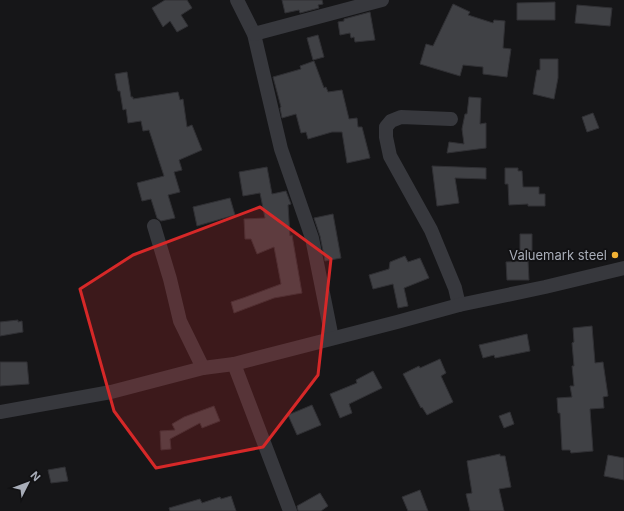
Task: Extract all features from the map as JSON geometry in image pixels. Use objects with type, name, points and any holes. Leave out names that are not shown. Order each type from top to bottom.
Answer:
[{"type":"street","points":[[237,0],[254,34],[282,149],[312,238],[332,338]]},
{"type":"street","points":[[254,34],[382,0]]},
{"type":"street","points":[[451,119],[401,117],[391,120],[386,127],[386,137],[390,156],[431,230],[455,288],[459,305]]},
{"type":"street","points":[[154,226],[170,279],[180,321],[203,368]]},
{"type":"street","points":[[0,412],[111,392],[203,368],[234,364],[459,305],[545,287],[624,268]]},
{"type":"street","points":[[234,364],[290,511]]},
{"type":"highlighted area","points":[[260,207],[331,259],[318,375],[263,447],[156,468],[114,411],[80,289],[133,255]]},
{"type":"building","points":[[165,0],[187,0],[192,8],[181,15],[188,26],[177,32],[170,21],[163,27],[152,8]]},
{"type":"building","points":[[282,0],[322,0],[323,4],[318,5],[319,8],[300,13],[299,10],[285,13]]},
{"type":"building","points":[[555,2],[555,20],[517,20],[517,3]]},
{"type":"building","points":[[453,4],[470,12],[468,15],[493,23],[494,20],[505,21],[503,48],[511,49],[507,77],[483,74],[483,67],[463,65],[460,76],[420,64],[426,44],[433,46]]},
{"type":"building","points":[[577,5],[612,8],[610,26],[575,23]]},
{"type":"building","points":[[370,12],[375,40],[355,42],[354,37],[351,38],[350,33],[340,35],[338,22]]},
{"type":"building","points":[[318,35],[324,57],[313,60],[307,38]]},
{"type":"building","points":[[540,59],[558,59],[558,78],[554,99],[533,94],[537,70],[540,70]]},
{"type":"building","points":[[314,61],[324,88],[326,87],[328,92],[342,90],[349,119],[357,118],[358,127],[362,127],[370,158],[347,163],[342,132],[332,132],[308,139],[306,132],[301,133],[296,114],[282,118],[281,107],[273,77],[301,69],[300,66]]},
{"type":"building","points":[[127,72],[131,97],[133,97],[133,99],[178,92],[180,100],[183,99],[187,127],[192,125],[202,150],[179,160],[182,170],[174,172],[180,192],[168,195],[175,218],[161,221],[157,218],[151,199],[142,201],[137,183],[164,176],[149,130],[143,131],[141,121],[128,123],[126,109],[123,110],[115,74]]},
{"type":"building","points":[[469,97],[481,98],[480,124],[486,123],[486,148],[447,153],[449,142],[464,144],[462,129],[465,114],[467,114]]},
{"type":"building","points":[[593,113],[599,128],[587,132],[582,117]]},
{"type":"building","points":[[432,166],[486,168],[486,179],[455,178],[459,203],[437,206]]},
{"type":"building","points":[[267,167],[272,194],[286,191],[291,204],[288,205],[290,236],[292,235],[302,293],[274,298],[234,313],[231,302],[281,284],[274,247],[257,254],[251,239],[245,239],[244,219],[265,218],[260,193],[243,196],[239,172]]},
{"type":"building","points":[[505,168],[518,168],[518,171],[522,171],[523,187],[539,187],[539,194],[545,194],[545,206],[528,206],[528,204],[509,205],[508,184],[505,184]]},
{"type":"building","points":[[230,198],[235,215],[197,226],[193,207]]},
{"type":"building","points":[[333,214],[341,258],[325,261],[320,236],[314,218]]},
{"type":"building","points":[[520,234],[532,234],[532,258],[520,257]]},
{"type":"building","points":[[405,256],[408,262],[420,258],[429,278],[404,288],[408,306],[398,308],[393,284],[373,289],[369,275],[389,269],[390,262]]},
{"type":"building","points":[[528,261],[529,280],[507,280],[506,262]]},
{"type":"building","points":[[18,320],[18,322],[22,321],[23,332],[0,336],[0,322]]},
{"type":"building","points":[[592,326],[595,363],[603,362],[608,396],[603,397],[604,408],[590,409],[593,451],[571,453],[570,450],[562,450],[560,413],[558,413],[557,398],[572,397],[570,386],[574,386],[572,366],[574,366],[572,343],[574,342],[573,328]]},
{"type":"building","points":[[527,334],[530,351],[495,358],[494,355],[483,358],[479,345]]},
{"type":"building","points":[[440,359],[446,373],[441,376],[453,402],[427,415],[422,407],[421,408],[403,374],[419,366],[420,368]]},
{"type":"building","points":[[0,362],[27,362],[29,384],[0,386]]},
{"type":"building","points":[[373,371],[382,388],[349,404],[352,413],[340,418],[330,394],[357,383],[356,380]]},
{"type":"building","points":[[312,405],[321,425],[297,435],[288,415]]},
{"type":"building","points":[[214,406],[220,421],[202,428],[200,423],[170,439],[171,449],[161,450],[160,431],[175,430],[172,424],[184,417]]},
{"type":"building","points":[[510,412],[514,424],[504,428],[499,416]]},
{"type":"building","points":[[500,454],[500,456],[505,456],[511,487],[499,489],[504,511],[470,511],[466,494],[472,493],[467,461]]},
{"type":"building","points":[[608,455],[624,458],[624,480],[604,476]]},
{"type":"building","points":[[65,467],[68,481],[51,483],[48,470]]},
{"type":"building","points":[[420,490],[428,511],[408,511],[402,497]]},
{"type":"building","points":[[320,493],[328,506],[321,511],[298,511],[297,506]]},
{"type":"building","points":[[231,496],[236,511],[170,511],[169,508],[200,499],[202,503],[220,497],[221,499]]},
{"type":"place","name":"Valuemark steel","points":[[615,255]]}]
